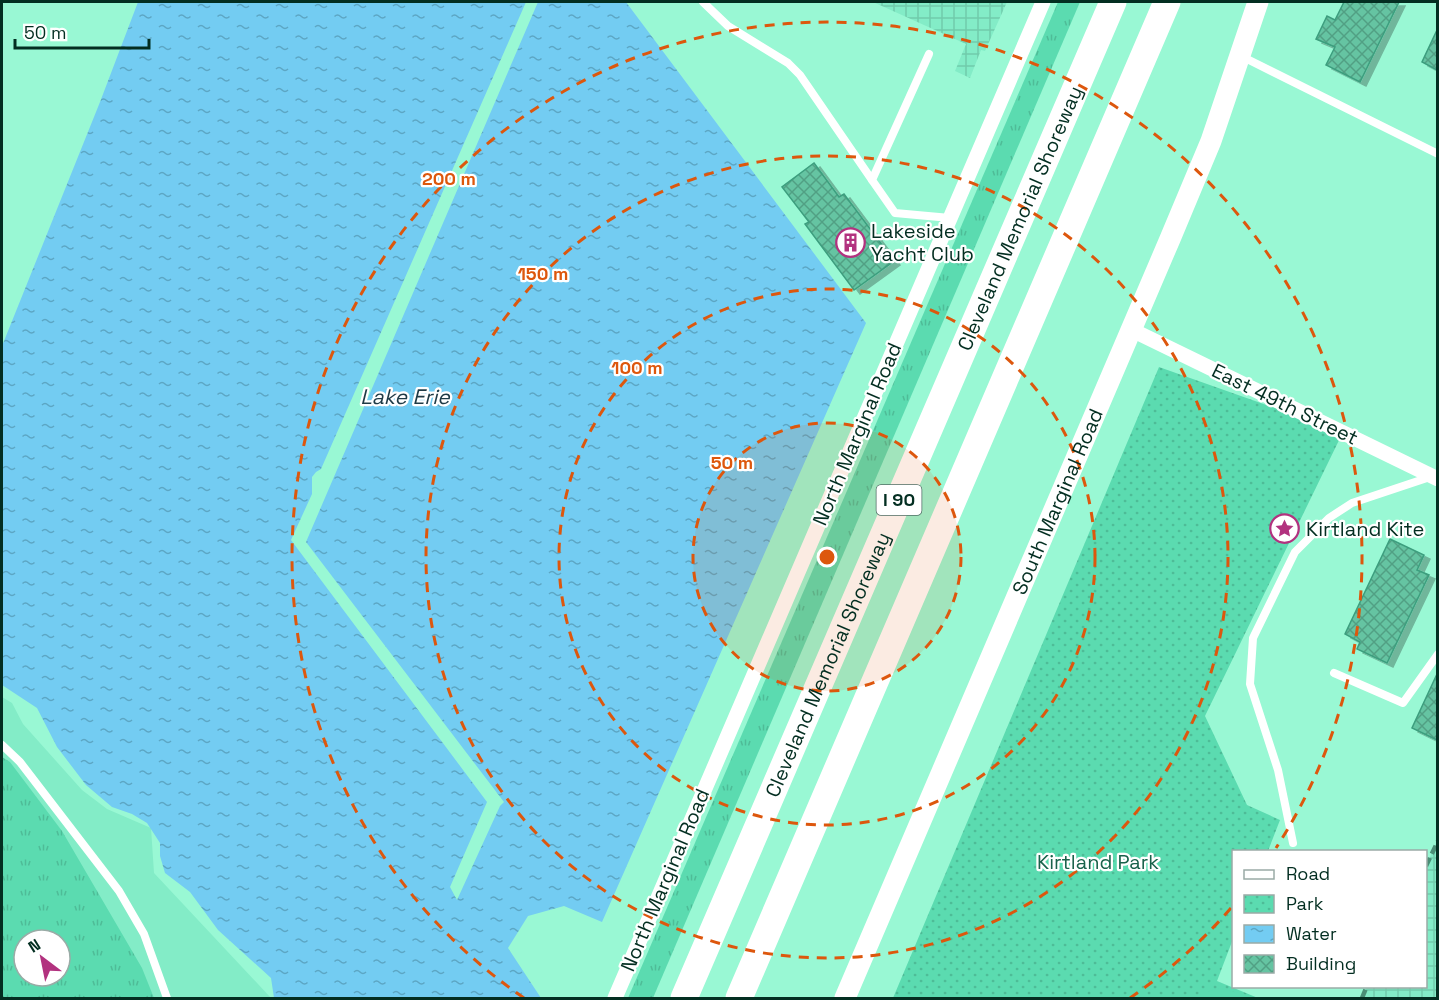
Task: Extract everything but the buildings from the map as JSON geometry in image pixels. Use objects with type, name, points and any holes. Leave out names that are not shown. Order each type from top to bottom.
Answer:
[{"type":"highway","name":"Cleveland Memorial Shoreway","points":[[684,999],[1113,2]]},
{"type":"highway","name":"I 90","points":[[739,999],[1167,2]]},
{"type":"street","name":"North Marginal Road","points":[[615,999],[1043,2]]},
{"type":"street","name":"South Marginal Road","points":[[845,999],[1211,141],[1258,2]]},
{"type":"street","name":"East 49th Street","points":[[1132,330],[1434,478]]},
{"type":"lane","points":[[703,2],[728,26],[788,63],[800,75],[896,213],[950,218]]},
{"type":"lane","points":[[872,180],[928,54]]},
{"type":"lane","points":[[1240,56],[1437,154]]},
{"type":"lane","points":[[1293,843],[1278,770],[1250,684],[1253,638],[1296,552],[1329,518],[1352,503],[1434,478]]},
{"type":"lane","points":[[1334,673],[1403,704],[1437,654]]},
{"type":"lane","points":[[2,745],[20,762],[119,891],[144,934],[167,999]]},
{"type":"shaded area","points":[[873,2],[1007,2],[985,51],[981,50],[970,78],[955,71],[966,44]]},
{"type":"shaded area","points":[[2,697],[12,703],[23,724],[82,790],[107,809],[151,828],[154,873],[271,998],[2,998]]},
{"type":"shaded area","points":[[1437,841],[1437,998],[1362,998],[1367,988],[1427,988],[1427,864]]},
{"type":"green space","points":[[1058,2],[1080,2],[653,998],[628,998]]},
{"type":"green space","name":"Kirtland Park","points":[[1159,367],[1343,432],[1205,716],[1247,805],[1280,820],[1268,850],[1232,850],[1232,942],[1217,981],[1258,998],[893,998]]},
{"type":"green space","points":[[2,757],[10,762],[62,831],[142,968],[154,998],[2,998]]},
{"type":"green space","points":[[1219,988],[1257,998],[1188,998]]},
{"type":"water","name":"Lake Erie","points":[[138,2],[626,2],[866,323],[602,922],[564,906],[528,916],[508,948],[541,998],[274,998],[271,978],[218,930],[190,892],[165,873],[160,856],[160,843],[147,823],[132,814],[112,807],[86,785],[57,747],[37,708],[2,685],[2,346]]},
{"type":"pier","points":[[526,2],[538,2],[306,542],[504,802],[500,806],[457,900],[450,887],[487,802],[291,540],[312,494],[312,477],[321,469]]},
{"type":"railway","points":[[1427,864],[1438,841]]},
{"type":"railway","points":[[1362,998],[1366,988]]},
{"type":"place","name":"Lakeside Yacht Club","points":[[850,242]]},
{"type":"place","name":"Kirtland Kite","points":[[1285,529]]}]
